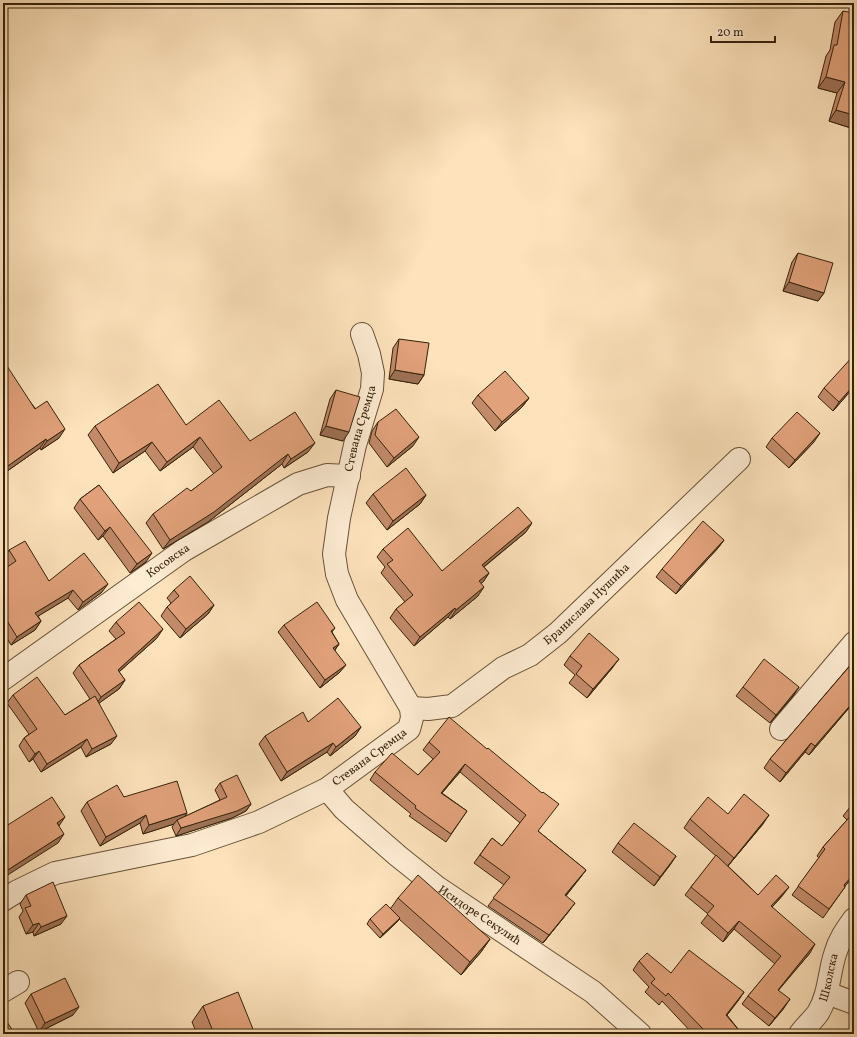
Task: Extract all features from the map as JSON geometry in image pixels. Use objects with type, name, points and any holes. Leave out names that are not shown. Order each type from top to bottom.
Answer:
[{"type":"street","name":"Стевана Сремца","points":[[3,900],[55,873],[199,843],[259,822],[327,789],[409,729],[412,718],[411,708],[347,600],[337,574],[334,554],[339,518],[356,445],[372,390],[373,373],[369,354],[362,334]]},
{"type":"street","name":"Бранислава Нушића","points":[[411,708],[428,709],[452,706],[503,668],[530,655],[558,633],[739,459]]},
{"type":"street","name":"Косовска","points":[[3,679],[184,550],[298,484],[327,475],[349,476]]},
{"type":"street","points":[[781,729],[854,643]]},
{"type":"street","name":"Исидоре Секулић","points":[[327,789],[344,809],[433,884],[593,992],[640,1034]]},
{"type":"street","name":"Школска","points":[[800,1034],[818,1013],[827,993],[833,961],[840,939],[854,919]]},
{"type":"street","points":[[827,993],[854,1003]]},
{"type":"building","points":[[843,11],[854,13],[854,115],[836,110],[845,82],[826,77],[834,45],[837,45]]},
{"type":"building","points":[[798,253],[833,263],[824,293],[789,282]]},
{"type":"building","points":[[399,339],[429,343],[424,375],[395,370]]},
{"type":"building","points":[[854,355],[854,385],[839,402],[824,388]]},
{"type":"building","points":[[7,366],[35,409],[47,401],[65,429],[47,441],[46,439],[5,468],[6,470],[3,472],[3,368]]},
{"type":"building","points":[[505,371],[529,398],[502,422],[478,395]]},
{"type":"building","points":[[158,384],[186,425],[219,400],[250,441],[295,412],[315,443],[291,459],[288,454],[214,512],[170,540],[153,514],[187,488],[191,491],[222,467],[200,437],[167,462],[152,442],[119,463],[95,426]]},
{"type":"building","points":[[336,390],[360,397],[349,432],[326,426]]},
{"type":"building","points":[[396,409],[419,437],[394,458],[375,435],[378,422]]},
{"type":"building","points":[[797,412],[820,433],[795,460],[772,438]]},
{"type":"building","points":[[406,468],[426,495],[393,521],[373,494]]},
{"type":"building","points":[[99,485],[152,553],[137,564],[110,527],[105,531],[80,499]]},
{"type":"building","points":[[518,507],[532,523],[482,565],[489,573],[479,581],[484,587],[456,610],[455,608],[420,637],[396,609],[413,595],[387,564],[393,560],[383,549],[408,528],[442,571]]},
{"type":"building","points":[[703,521],[724,540],[681,586],[662,569]]},
{"type":"building","points":[[25,541],[49,581],[84,553],[108,584],[83,602],[73,590],[35,613],[41,621],[17,637],[3,614],[3,603],[8,600],[3,593],[3,570],[16,561],[9,550]]},
{"type":"building","points":[[190,576],[214,605],[186,629],[167,607],[179,596],[174,590]]},
{"type":"building","points":[[139,602],[163,629],[118,670],[125,680],[101,697],[79,665],[125,633],[116,622]]},
{"type":"building","points":[[317,602],[335,628],[331,631],[339,644],[333,648],[346,665],[325,680],[284,625]]},
{"type":"building","points":[[589,633],[619,659],[593,689],[576,674],[582,666],[570,656]]},
{"type":"building","points":[[764,659],[799,687],[776,715],[743,687]]},
{"type":"building","points":[[854,661],[854,701],[815,746],[811,743],[786,773],[770,759]]},
{"type":"building","points":[[37,677],[65,715],[95,696],[117,736],[92,749],[87,739],[47,764],[39,751],[35,754],[24,738],[37,729],[13,695]]},
{"type":"building","points":[[338,698],[361,727],[336,747],[333,743],[287,772],[265,736],[303,712],[308,722]]},
{"type":"building","points":[[449,717],[542,793],[543,792],[559,804],[538,831],[586,870],[565,895],[575,903],[549,935],[493,898],[510,877],[480,855],[492,838],[502,846],[526,815],[465,764],[441,793],[467,811],[451,834],[415,808],[416,806],[375,772],[392,753],[418,775],[440,752],[429,742]]},
{"type":"building","points":[[237,775],[251,804],[237,811],[181,828],[177,820],[227,797],[220,783]]},
{"type":"building","points":[[177,781],[187,813],[149,825],[146,815],[106,837],[87,802],[117,785],[124,797]]},
{"type":"building","points":[[744,794],[769,815],[734,858],[690,819],[708,797],[728,814]]},
{"type":"building","points":[[52,797],[65,817],[57,823],[64,834],[3,873],[3,828]]},
{"type":"building","points":[[854,802],[854,812],[849,808]]},
{"type":"building","points":[[854,812],[854,874],[844,885],[845,887],[829,909],[798,886],[825,849],[823,847]]},
{"type":"building","points":[[634,823],[676,856],[660,877],[618,843]]},
{"type":"building","points":[[716,855],[758,895],[776,875],[789,887],[771,906],[815,944],[778,990],[790,999],[775,1018],[748,996],[781,956],[739,921],[728,933],[707,914],[714,906],[691,887]]},
{"type":"building","points":[[418,875],[490,939],[470,962],[398,898]]},
{"type":"building","points":[[53,882],[67,916],[41,927],[39,923],[33,925],[25,908],[31,906],[26,895]]},
{"type":"building","points":[[386,904],[400,918],[383,934],[370,919]]},
{"type":"building","points":[[689,950],[744,992],[726,1015],[742,1034],[713,1034],[710,1030],[707,1033],[668,993],[666,996],[651,983],[655,979],[639,961],[647,953],[671,973]]},
{"type":"building","points":[[65,978],[79,1007],[45,1023],[31,994]]},
{"type":"building","points":[[238,992],[255,1034],[214,1034],[203,1006]]},
{"type":"building","points":[[3,1016],[15,1034],[3,1034]]}]
